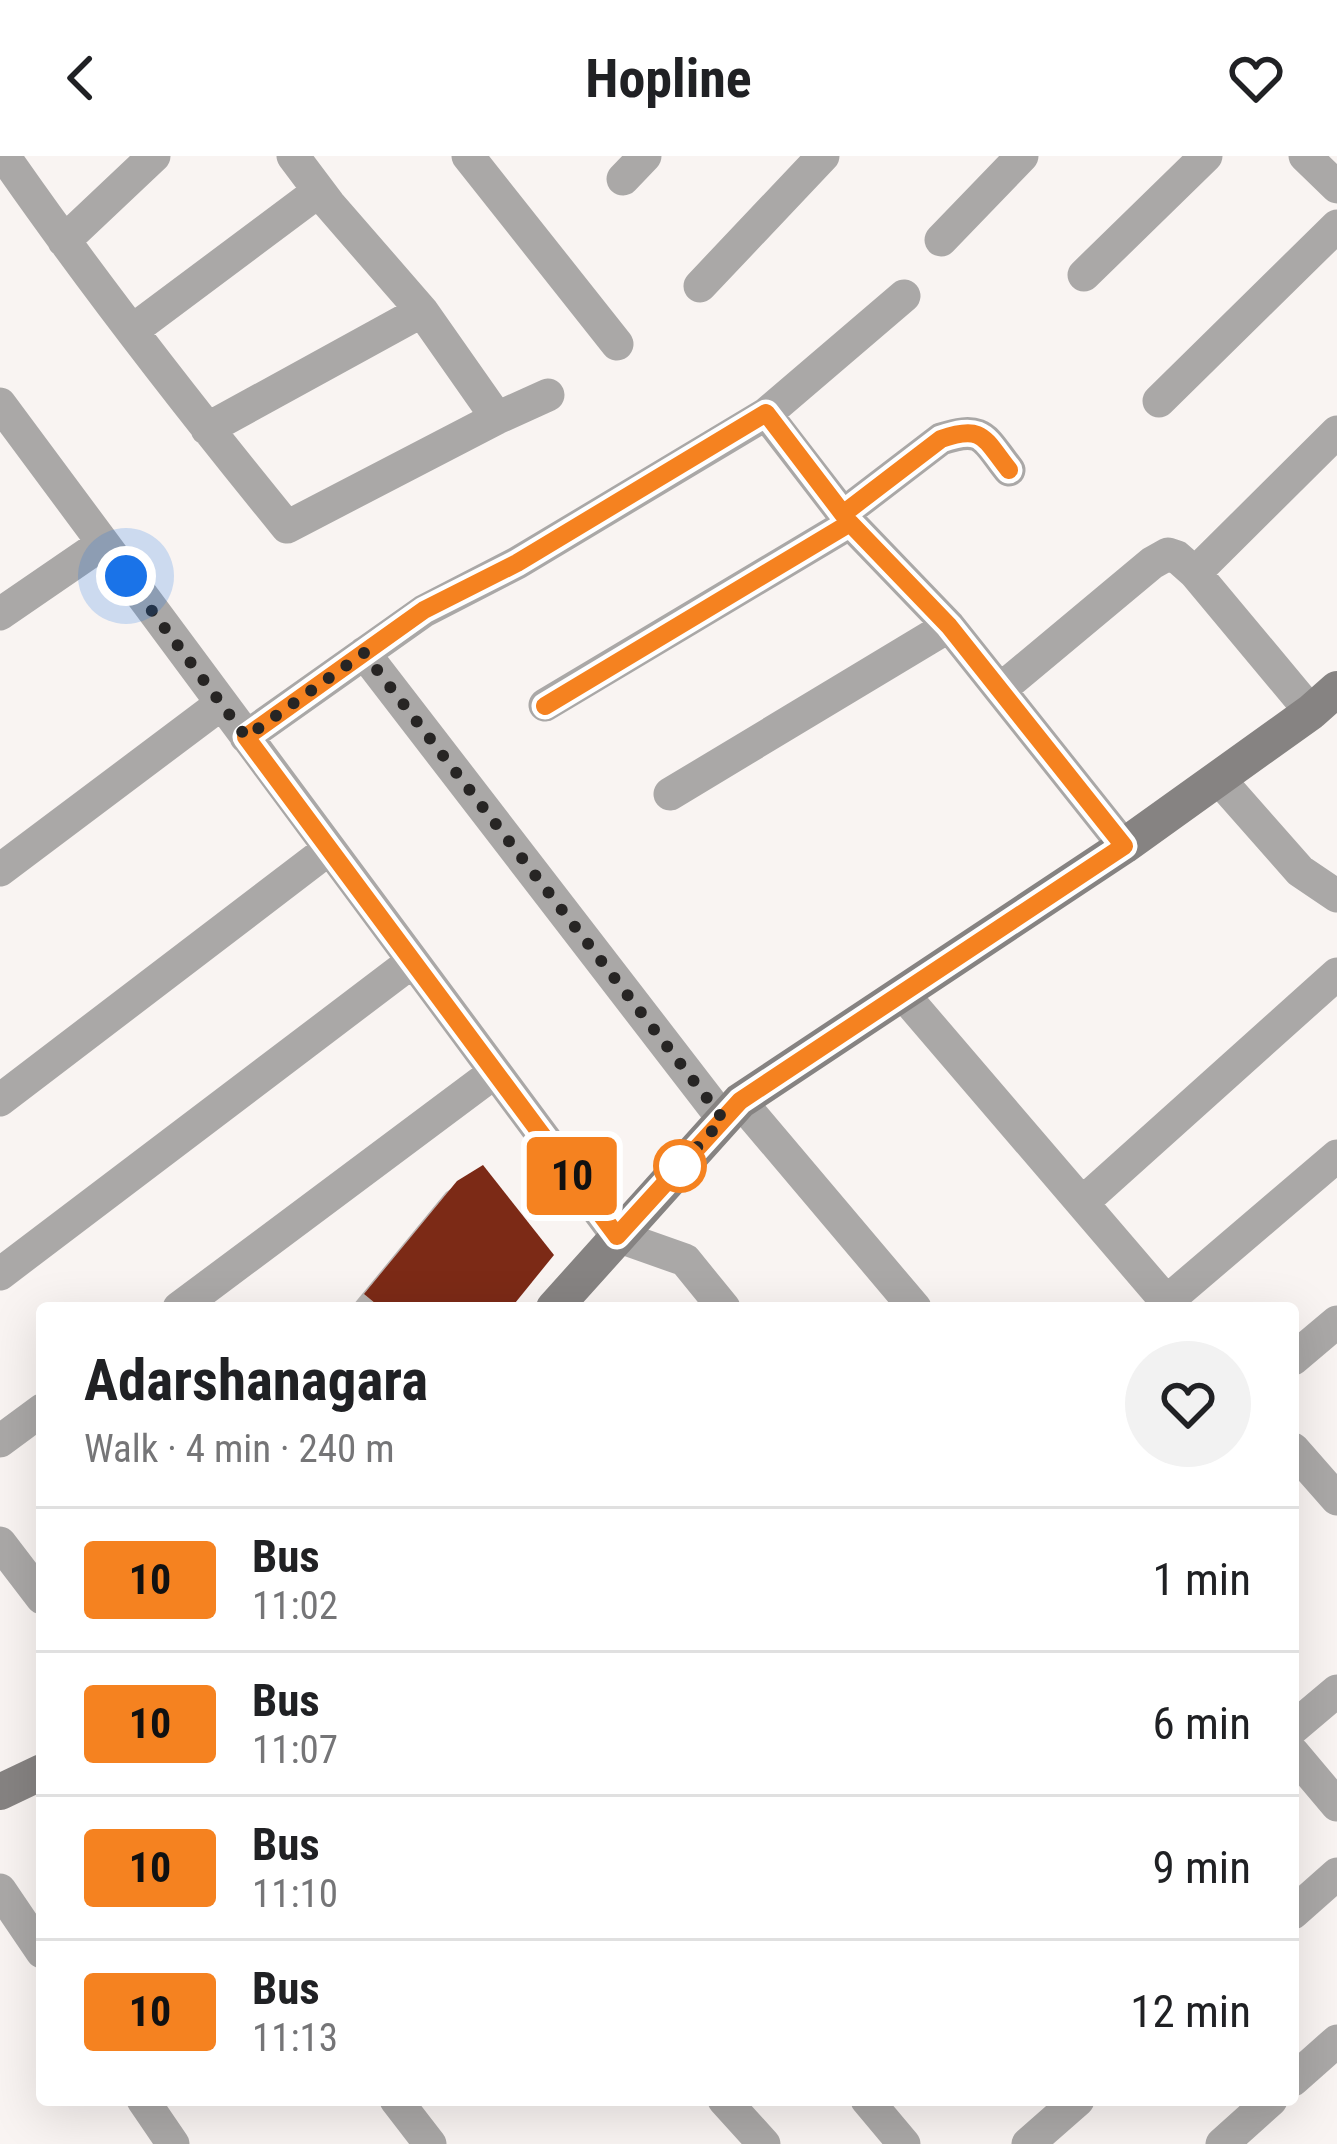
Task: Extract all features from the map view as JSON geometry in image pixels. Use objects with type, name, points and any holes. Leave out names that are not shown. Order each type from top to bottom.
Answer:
[{"type":"street","points":[[4,156],[207,429],[287,527],[548,395]]},
{"type":"street","points":[[64,241],[154,156]]},
{"type":"street","points":[[293,156],[422,311],[497,418]]},
{"type":"street","points":[[468,156],[617,344]]},
{"type":"street","points":[[700,286],[823,156]]},
{"type":"street","points":[[940,240],[1022,156]]},
{"type":"street","points":[[1084,275],[1207,156]]},
{"type":"street","points":[[1305,156],[1337,188]]},
{"type":"street","points":[[133,330],[319,191]]},
{"type":"street","points":[[1159,400],[1337,226]]},
{"type":"street","points":[[246,737],[424,610],[517,563],[766,413],[904,296]]},
{"type":"street","points":[[207,429],[422,311]]},
{"type":"street","points":[[766,413],[847,519],[949,626],[1124,846]]},
{"type":"street","points":[[5,420],[617,1236],[685,1260],[719,1302]]},
{"type":"street","points":[[545,706],[847,519],[941,439],[971,431],[981,435],[1009,470]]},
{"type":"street","points":[[1196,573],[1337,432]]},
{"type":"street","points":[[0,614],[102,544]]},
{"type":"street","points":[[559,1302],[732,1110],[1124,846],[1324,701],[1196,573],[1168,554],[1001,689]]},
{"type":"street","points":[[670,794],[949,626]]},
{"type":"street","points":[[364,653],[732,1110],[910,1302]]},
{"type":"street","points":[[0,870],[221,704]]},
{"type":"street","points":[[1218,778],[1300,871],[1337,896]]},
{"type":"street","points":[[0,1100],[328,849]]},
{"type":"street","points":[[0,1274],[412,961]]},
{"type":"street","points":[[1082,1203],[1337,974]]},
{"type":"street","points":[[902,994],[1166,1302]]},
{"type":"street","points":[[187,1302],[495,1072]]},
{"type":"street","points":[[1172,1302],[1337,1156]]},
{"type":"street","points":[[1299,1354],[1337,1322]]},
{"type":"street","points":[[0,1442],[36,1415]]},
{"type":"street","points":[[1299,1456],[1337,1499]]},
{"type":"street","points":[[0,1543],[36,1590]]},
{"type":"street","points":[[1299,1723],[1337,1691]]},
{"type":"street","points":[[1299,1760],[1337,1804]]},
{"type":"street","points":[[0,1792],[36,1775]]},
{"type":"street","points":[[1299,1908],[1337,1874]]},
{"type":"street","points":[[0,1890],[36,1943]]},
{"type":"street","points":[[1299,2075],[1337,2041]]},
{"type":"street","points":[[147,2106],[173,2144]]},
{"type":"street","points":[[401,2106],[430,2144]]},
{"type":"street","points":[[729,2106],[764,2144]]},
{"type":"street","points":[[873,2106],[904,2144]]},
{"type":"street","points":[[1028,2144],[1071,2106]]},
{"type":"street","points":[[1222,2144],[1264,2106]]},
{"type":"building","points":[[483,1165],[554,1255],[516,1302],[374,1302],[364,1294],[457,1181]]},
{"type":"bus line","name":"10","points":[[545,706],[850,523],[949,626],[1124,846],[740,1101],[617,1236],[246,737],[424,610],[517,563],[766,413],[843,514],[941,439],[959,433],[981,435],[1009,470]]},
{"type":"route","points":[[126,576],[246,737],[364,653],[723,1119],[680,1166]]}]
